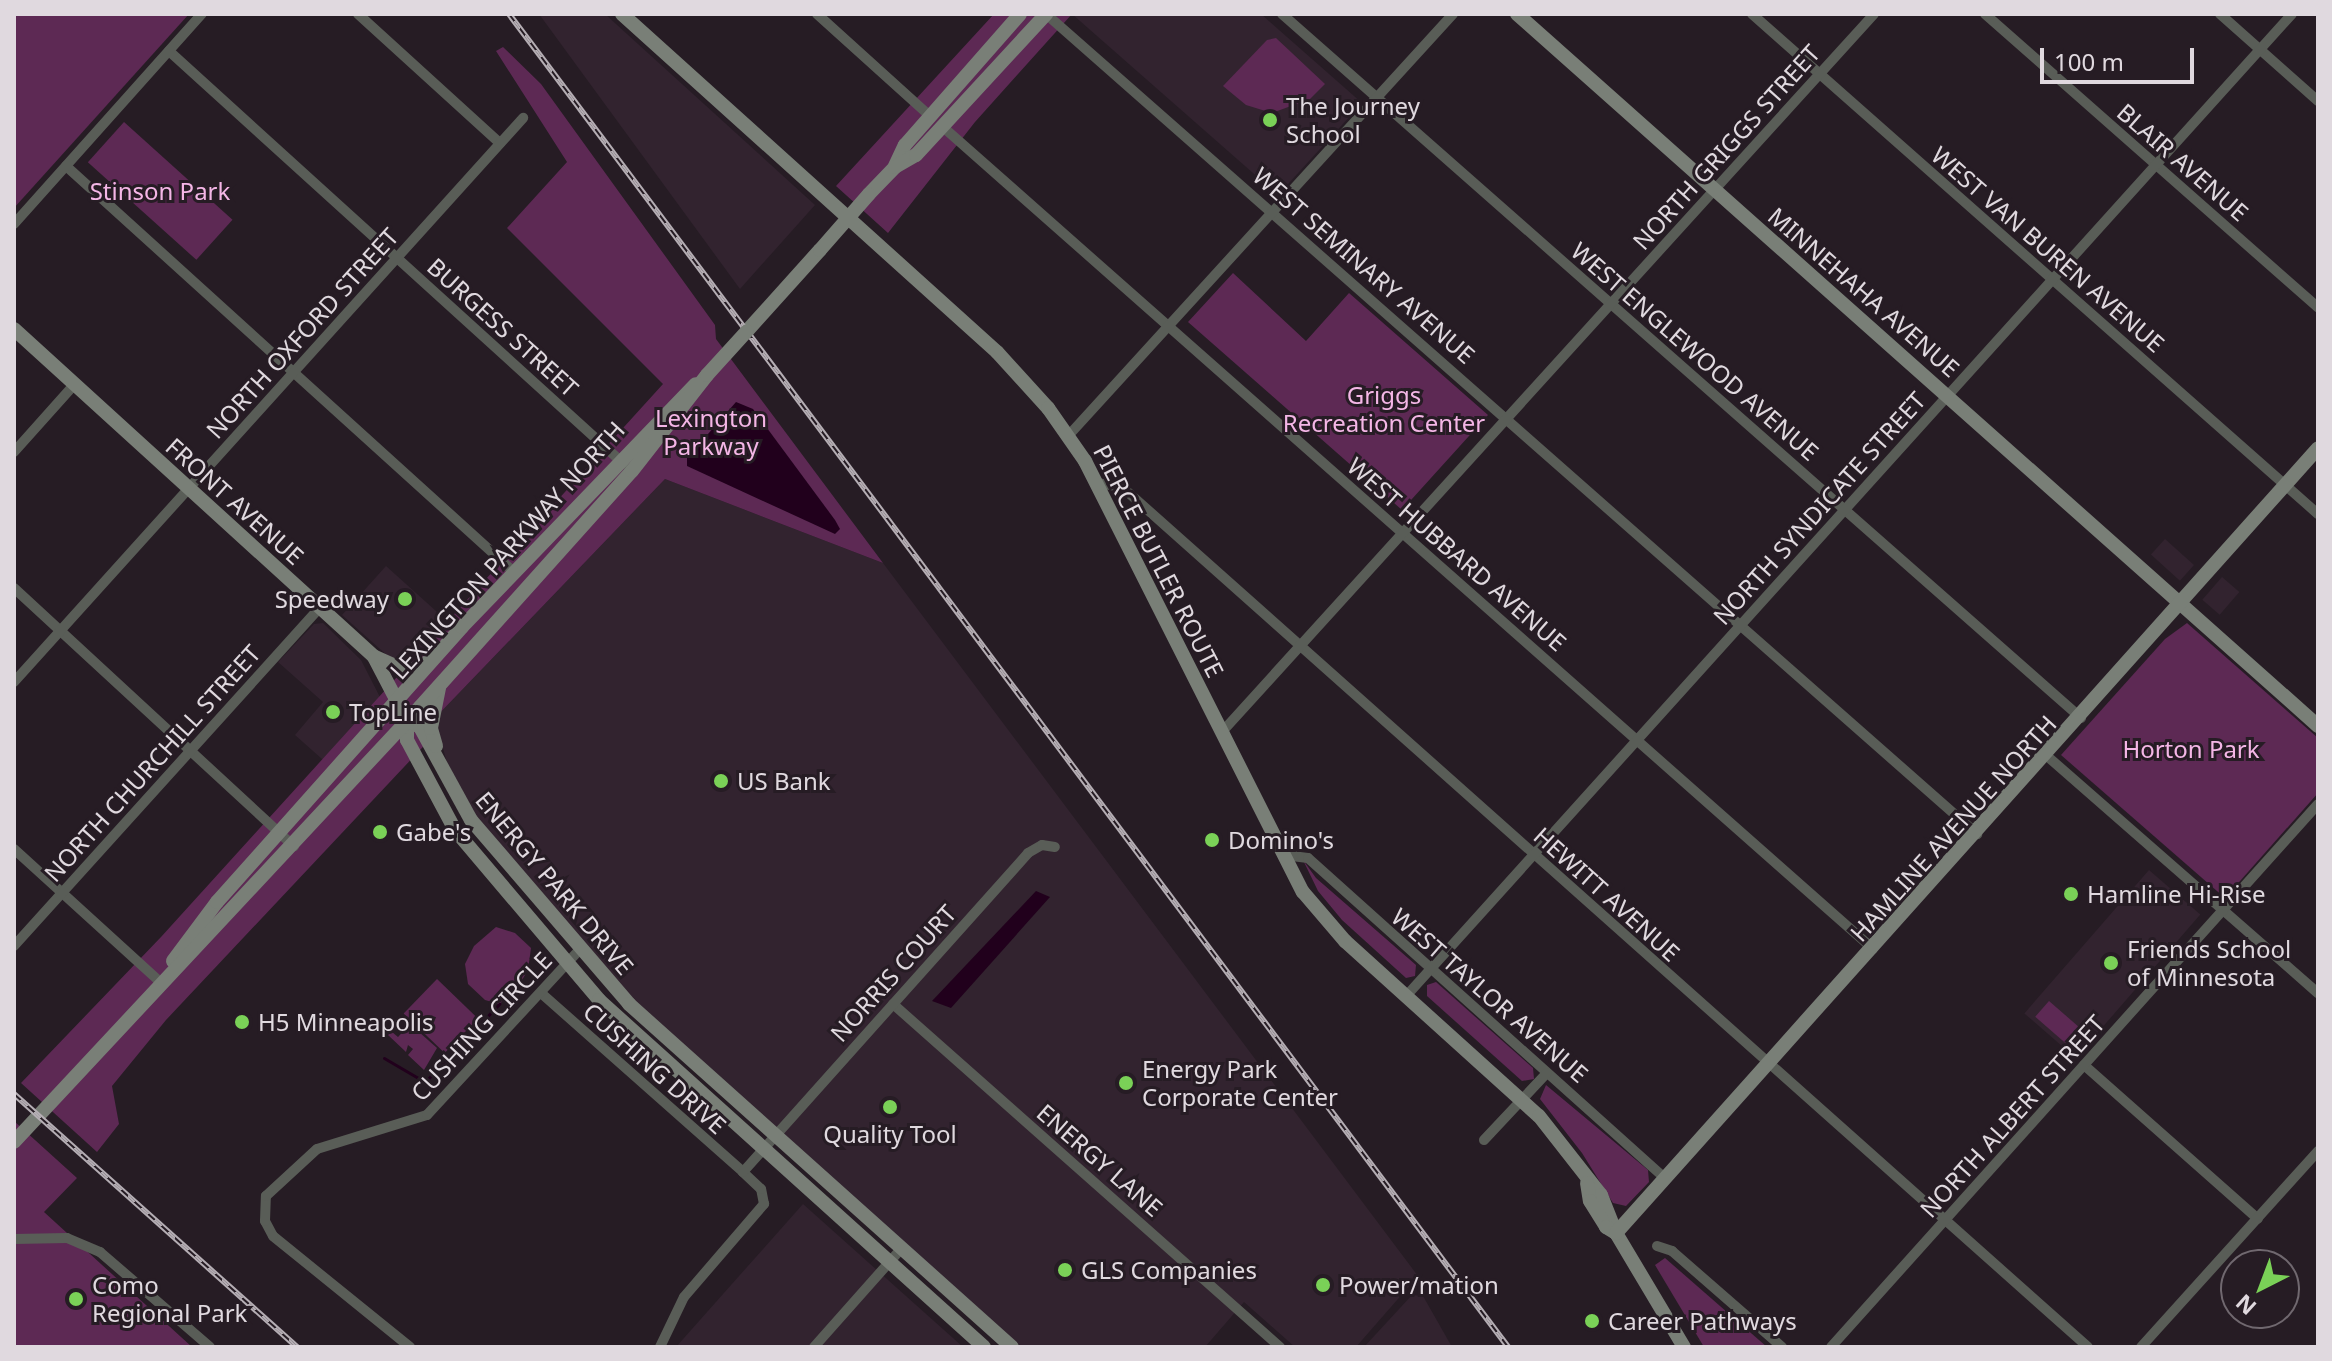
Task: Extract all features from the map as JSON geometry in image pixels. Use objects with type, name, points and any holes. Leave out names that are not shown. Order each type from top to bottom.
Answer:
[{"type":"street","points":[[14,224],[202,14]]},
{"type":"street","points":[[358,14],[500,143]]},
{"type":"street","name":"PIERCE BUTLER ROUTE","points":[[622,14],[1004,358],[1069,435],[1097,483],[1284,855],[1329,925],[1524,1098],[1607,1205],[1616,1233],[1684,1347]]},
{"type":"street","points":[[817,14],[930,116]]},
{"type":"street","points":[[895,167],[905,145],[1020,14]]},
{"type":"street","points":[[707,375],[869,194],[895,167],[943,127],[1046,14]]},
{"type":"street","name":"WEST SEMINARY AVENUE","points":[[1046,14],[1977,834]]},
{"type":"street","name":"WEST ENGLEWOOD AVENUE","points":[[1282,14],[2081,718]]},
{"type":"street","points":[[1069,435],[1453,14]]},
{"type":"street","name":"MINNEHAHA AVENUE","points":[[1517,14],[2318,726]]},
{"type":"street","name":"WEST VAN BUREN AVENUE","points":[[1752,14],[2318,514]]},
{"type":"street","name":"NORTH GRIGGS STREET","points":[[1221,733],[1874,14]]},
{"type":"street","name":"BLAIR AVENUE","points":[[1985,14],[2318,308]]},
{"type":"street","points":[[2220,14],[2318,101]]},
{"type":"street","name":"NORTH SYNDICATE STREET","points":[[1408,994],[2292,14]]},
{"type":"street","name":"BURGESS STREET","points":[[169,51],[632,471]]},
{"type":"street","name":"NORTH OXFORD STREET","points":[[14,682],[523,118]]},
{"type":"street","name":"WEST HUBBARD AVENUE","points":[[943,127],[1873,949]]},
{"type":"street","points":[[66,166],[515,573]]},
{"type":"street","name":"FRONT AVENUE","points":[[14,329],[374,657],[407,720]]},
{"type":"street","name":"LEXINGTON PARKWAY NORTH","points":[[159,981],[192,932],[438,655],[618,459],[707,375]]},
{"type":"street","name":"LEXINGTON PARKWAY NORTH","points":[[14,1142],[159,981],[294,846],[632,471],[707,375]]},
{"type":"street","points":[[14,452],[74,385]]},
{"type":"street","name":"HAMLINE AVENUE NORTH","points":[[1616,1233],[2081,718],[2318,448]]},
{"type":"street","name":"HEWITT AVENUE","points":[[1097,483],[1122,487],[2088,1347]]},
{"type":"street","points":[[14,588],[281,830],[294,846]]},
{"type":"street","name":"NORTH CHURCHILL STREET","points":[[14,946],[320,607]]},
{"type":"street","points":[[374,657],[408,672],[438,655]]},
{"type":"street","points":[[441,683],[431,728],[444,777]]},
{"type":"street","name":"ENERGY PARK DRIVE","points":[[984,1347],[889,1262],[768,1142],[629,1004],[471,820],[444,777],[420,727],[407,720],[407,740],[455,830],[624,1026],[768,1142],[901,1249],[1012,1347]]},
{"type":"street","points":[[2047,756],[2318,993]]},
{"type":"street","name":"NORTH ALBERT STREET","points":[[1831,1347],[2318,804]]},
{"type":"street","name":"NORRIS COURT","points":[[768,1142],[1028,853],[1042,845],[1055,847]]},
{"type":"street","points":[[14,849],[159,981]]},
{"type":"street","name":"WEST TAYLOR AVENUE","points":[[1284,855],[1302,855],[1313,864],[1665,1178]]},
{"type":"street","name":"CUSHING CIRCLE","points":[[410,1347],[273,1236],[265,1221],[266,1196],[308,1153],[427,1115],[580,949]]},
{"type":"street","name":"CUSHING DRIVE","points":[[541,993],[743,1172]]},
{"type":"street","name":"ENERGY LANE","points":[[893,1004],[1280,1347]]},
{"type":"street","points":[[2084,1065],[2258,1219]]},
{"type":"street","points":[[1484,1140],[1547,1073]]},
{"type":"street","points":[[660,1347],[684,1297],[764,1204],[761,1189],[743,1172],[768,1142]]},
{"type":"street","points":[[2141,1347],[2318,1151]]},
{"type":"street","points":[[14,1239],[67,1238],[100,1252],[210,1347]]},
{"type":"street","points":[[1657,1246],[1672,1251],[1782,1347]]},
{"type":"street","points":[[814,1347],[901,1249]]},
{"type":"shaded area","points":[[539,14],[605,14],[815,205],[740,289]]},
{"type":"shaded area","name":"The Journey School","points":[[1072,14],[1261,14],[1362,103],[1278,195]]},
{"type":"shaded area","points":[[736,402],[753,409],[835,520],[840,529],[835,534],[687,466],[687,458]]},
{"type":"shaded area","points":[[665,479],[883,563],[1418,1276],[1356,1347],[1295,1347],[1244,1302],[1205,1347],[1022,1347],[628,995],[470,812],[452,782],[435,718]]},
{"type":"shaded area","points":[[2165,539],[2194,565],[2180,581],[2151,555]]},
{"type":"shaded area","points":[[386,566],[456,629],[418,664],[399,666],[342,615]]},
{"type":"shaded area","points":[[2222,577],[2239,592],[2220,615],[2202,600]]},
{"type":"shaded area","points":[[323,623],[361,660],[383,703],[331,767],[295,735],[323,702],[278,662],[314,624]]},
{"type":"shaded area","name":"Friends School of Minnesota","points":[[2149,870],[2200,915],[2076,1058],[2024,1013]]},
{"type":"shaded area","points":[[1036,891],[1050,897],[951,1008],[932,1001]]},
{"type":"shaded area","points":[[803,1204],[963,1347],[676,1347]]},
{"type":"shaded area","points":[[1412,1295],[1423,1296],[1452,1347],[1364,1347]]},
{"type":"green space","points":[[14,14],[189,14],[14,208]]},
{"type":"green space","points":[[994,14],[1072,14],[975,122],[888,233],[836,186]]},
{"type":"green space","points":[[1276,38],[1325,84],[1310,99],[1272,113],[1246,105],[1223,86],[1267,40]]},
{"type":"green space","name":"Lexington Parkway","points":[[503,47],[541,84],[715,325],[716,339],[883,563],[665,479],[435,718],[436,733],[166,1020],[112,1086],[119,1124],[97,1152],[21,1083],[161,937],[663,384],[507,228],[567,162],[496,51]]},
{"type":"green space","name":"Stinson Park","points":[[124,122],[232,220],[196,260],[88,162]]},
{"type":"green space","name":"Griggs Recreation Center","points":[[1233,273],[1306,341],[1349,293],[1488,415],[1402,510],[1188,322]]},
{"type":"green space","name":"Horton Park","points":[[2187,623],[2318,738],[2318,793],[2225,898],[2061,755],[2165,639]]},
{"type":"green space","points":[[1303,860],[1316,878],[1416,965],[1415,976],[1406,978],[1342,920],[1318,891]]},
{"type":"green space","points":[[496,927],[515,933],[531,948],[528,970],[516,990],[499,1004],[485,1000],[468,984],[465,964],[474,946]]},
{"type":"green space","points":[[437,979],[478,1019],[445,1053],[404,1014]]},
{"type":"green space","points":[[1436,982],[1533,1068],[1534,1079],[1522,1081],[1427,996],[1427,985]]},
{"type":"green space","points":[[2049,1001],[2081,1029],[2068,1045],[2035,1017]]},
{"type":"green space","points":[[410,1024],[437,1048],[424,1070],[408,1055],[413,1049],[408,1045],[406,1052],[388,1035],[392,1032],[398,1037]]},
{"type":"green space","points":[[1546,1085],[1648,1170],[1649,1182],[1626,1206],[1613,1203],[1582,1153],[1540,1099]]},
{"type":"green space","name":"Como Regional Park","points":[[14,1121],[77,1178],[44,1212],[192,1347],[14,1347]]},
{"type":"green space","points":[[1665,1258],[1767,1347],[1704,1347],[1655,1265]]},
{"type":"waterway","points":[[384,1058],[425,1082],[499,1004]]},
{"type":"railway","points":[[509,14],[1508,1347]]},
{"type":"railway","points":[[14,1094],[297,1347]]},
{"type":"place","name":"The Journey School","points":[[1270,120]]},
{"type":"place","name":"Speedway","points":[[405,599]]},
{"type":"place","name":"TopLine","points":[[333,712]]},
{"type":"place","name":"US Bank","points":[[721,781]]},
{"type":"place","name":"Gabe's","points":[[380,832]]},
{"type":"place","name":"Domino's","points":[[1212,840]]},
{"type":"place","name":"Hamline Hi-Rise","points":[[2071,894]]},
{"type":"place","name":"Friends School of Minnesota","points":[[2111,963]]},
{"type":"place","name":"H5 Minneapolis","points":[[242,1022]]},
{"type":"place","name":"Energy Park Corporate Center","points":[[1126,1083]]},
{"type":"place","name":"Quality Tool","points":[[890,1107]]},
{"type":"place","name":"GLS Companies","points":[[1065,1270]]},
{"type":"place","name":"Power/mation","points":[[1323,1285]]},
{"type":"place","name":"Como Regional Park","points":[[76,1299]]},
{"type":"place","name":"Career Pathways","points":[[1592,1321]]}]
